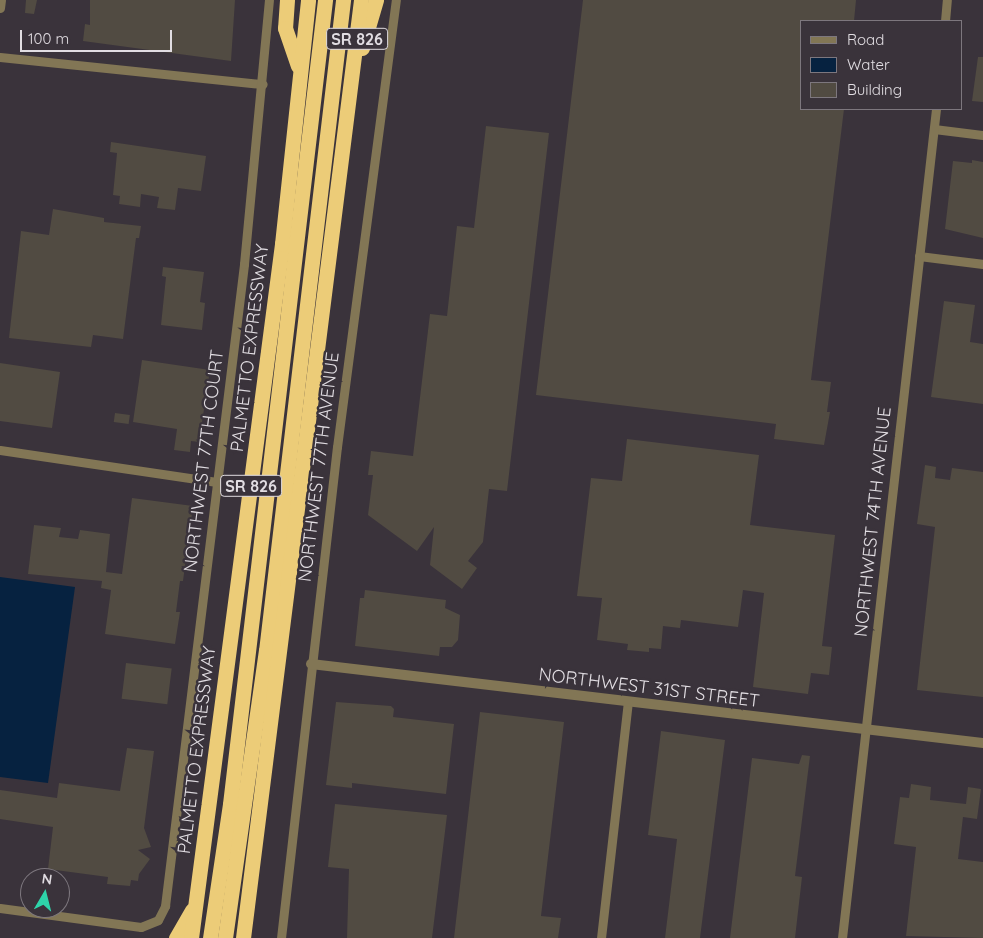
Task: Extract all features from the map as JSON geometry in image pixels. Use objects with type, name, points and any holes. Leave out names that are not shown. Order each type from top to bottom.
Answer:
[{"type":"highway","points":[[287,0],[285,28],[299,70]]},
{"type":"highway","name":"PALMETTO EXPRESSWAY","points":[[191,938],[282,244],[299,70],[308,0]]},
{"type":"highway","points":[[210,938],[231,795],[325,0]]},
{"type":"highway","points":[[225,938],[268,641],[342,0]]},
{"type":"highway","name":"SR 826","points":[[245,934],[361,0]]},
{"type":"highway","points":[[352,78],[376,0]]},
{"type":"highway","points":[[176,938],[196,902]]},
{"type":"street","points":[[0,8],[1,0]]},
{"type":"street","name":"NORTHWEST 77TH COURT","points":[[0,908],[133,927],[156,923],[162,914],[168,892],[217,482],[263,84],[269,0]]},
{"type":"street","name":"NORTHWEST 77TH AVENUE","points":[[281,938],[311,664],[396,0]]},
{"type":"street","points":[[945,20],[947,0]]},
{"type":"street","points":[[0,57],[263,84]]},
{"type":"street","name":"NORTHWEST 74TH AVENUE","points":[[842,938],[936,110]]},
{"type":"street","points":[[934,128],[983,135]]},
{"type":"street","points":[[919,256],[983,264]]},
{"type":"street","points":[[0,450],[217,482]]},
{"type":"street","name":"NORTHWEST 31ST STREET","points":[[311,664],[983,743]]},
{"type":"street","points":[[600,938],[628,702]]},
{"type":"water","points":[[0,577],[75,587],[48,783],[0,777]]},
{"type":"building","points":[[26,0],[37,0],[34,14],[25,13]]},
{"type":"building","points":[[90,0],[235,0],[231,61],[83,41],[85,24],[90,25]]},
{"type":"building","points":[[583,0],[856,0],[854,20],[800,20],[800,110],[844,110],[811,380],[831,382],[827,412],[830,412],[824,445],[774,439],[776,424],[536,395]]},
{"type":"building","points":[[978,57],[983,57],[983,102],[972,101]]},
{"type":"building","points":[[486,126],[549,133],[507,491],[489,489],[483,542],[468,561],[477,568],[462,589],[430,565],[434,527],[417,551],[368,515],[373,475],[368,475],[371,451],[413,456],[430,314],[447,316],[457,226],[474,228]]},
{"type":"building","points":[[111,142],[206,156],[201,191],[178,188],[175,210],[157,208],[159,197],[141,194],[140,207],[119,204],[120,196],[113,195],[117,153],[110,152]]},
{"type":"building","points":[[972,160],[983,162],[983,238],[945,229],[953,161],[972,163]]},
{"type":"building","points":[[53,209],[104,218],[104,222],[141,226],[139,238],[136,238],[123,339],[93,335],[91,347],[9,338],[21,231],[49,235]]},
{"type":"building","points":[[163,267],[204,272],[200,302],[205,303],[202,330],[161,325],[166,277],[162,276]]},
{"type":"building","points":[[944,301],[975,305],[970,342],[983,344],[983,404],[931,397]]},
{"type":"building","points":[[142,360],[210,370],[199,442],[191,441],[190,452],[174,450],[177,429],[133,422]]},
{"type":"building","points":[[0,363],[60,372],[52,428],[0,421]]},
{"type":"building","points":[[115,413],[130,415],[129,424],[114,422]]},
{"type":"building","points":[[627,439],[759,455],[750,525],[835,535],[822,646],[832,647],[829,675],[811,673],[808,694],[753,687],[764,593],[743,590],[738,627],[681,620],[680,628],[663,626],[661,649],[649,648],[649,652],[627,650],[628,644],[597,640],[602,598],[577,596],[591,478],[622,481]]},
{"type":"building","points":[[925,465],[936,467],[935,478],[950,480],[952,468],[983,472],[983,697],[917,690],[935,527],[917,524]]},
{"type":"building","points":[[132,498],[193,506],[183,581],[180,581],[176,612],[180,612],[175,644],[105,634],[111,590],[101,588],[102,581],[28,574],[34,525],[61,528],[59,537],[78,539],[80,530],[110,534],[106,572],[122,574]]},
{"type":"building","points":[[365,590],[446,600],[445,608],[460,615],[458,640],[452,647],[440,647],[439,656],[355,646],[360,598],[364,598]]},
{"type":"building","points":[[126,663],[172,669],[167,704],[122,699]]},
{"type":"building","points":[[336,702],[391,706],[394,709],[393,717],[454,724],[446,794],[352,783],[352,788],[326,785]]},
{"type":"building","points":[[480,712],[564,722],[541,916],[561,918],[558,938],[454,938]]},
{"type":"building","points":[[661,731],[725,740],[700,938],[665,938],[677,839],[648,835]]},
{"type":"building","points":[[127,748],[154,751],[144,828],[151,847],[138,850],[150,859],[139,874],[138,881],[131,880],[130,886],[107,884],[108,877],[70,872],[70,868],[48,868],[53,827],[0,819],[0,790],[57,798],[59,783],[120,791]]},
{"type":"building","points":[[802,755],[810,756],[795,876],[802,877],[795,938],[730,938],[752,758],[799,764]]},
{"type":"building","points":[[911,784],[931,787],[930,800],[966,804],[968,787],[981,789],[977,819],[963,817],[958,859],[983,862],[983,938],[906,936],[916,847],[894,844],[900,797],[909,798]]},
{"type":"building","points":[[335,804],[447,815],[432,938],[347,938],[349,869],[328,867]]}]
